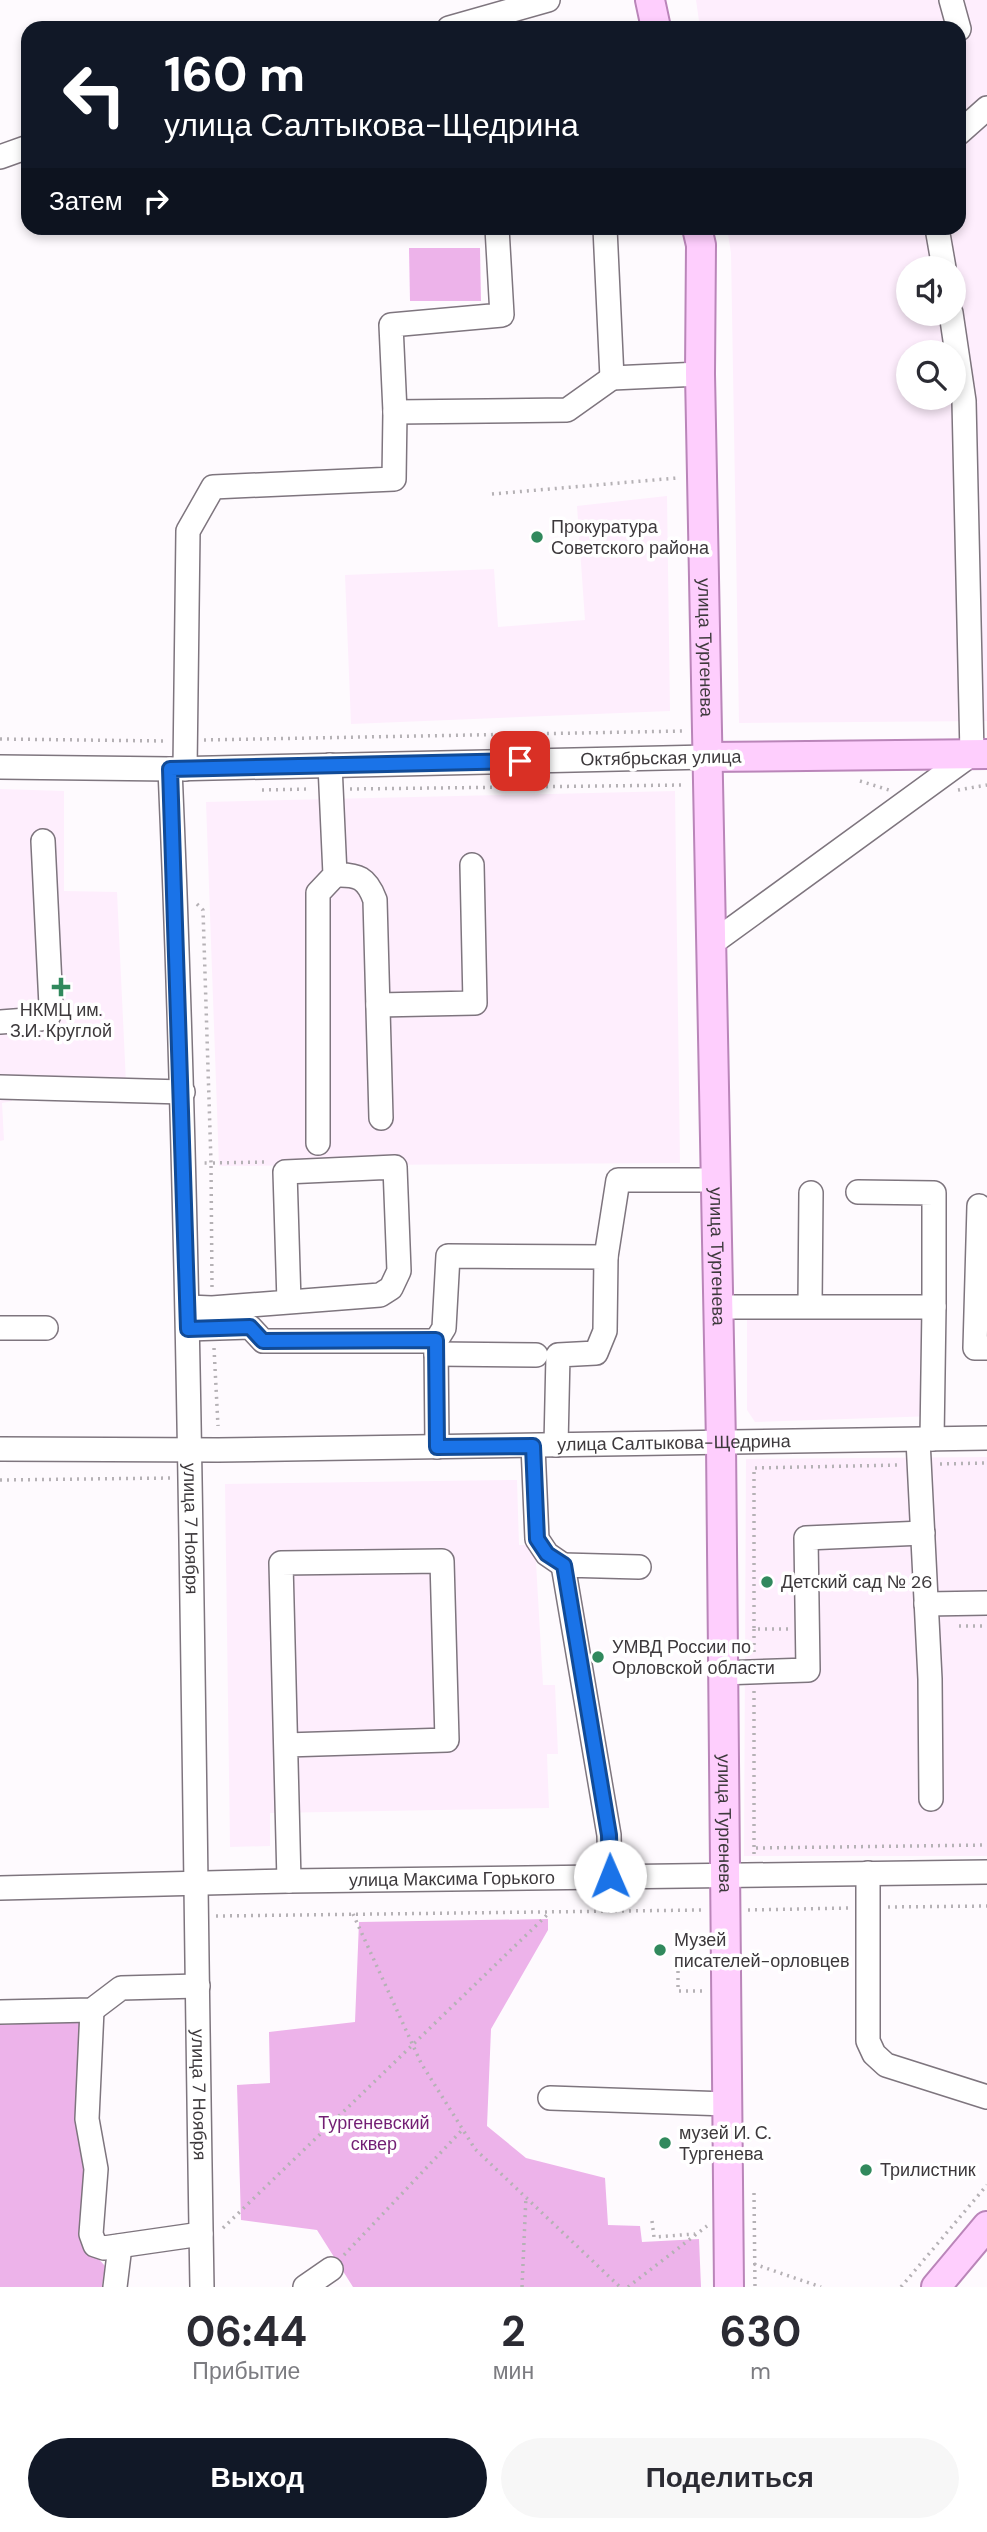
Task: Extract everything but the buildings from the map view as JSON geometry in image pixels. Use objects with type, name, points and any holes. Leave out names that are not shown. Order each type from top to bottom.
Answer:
[{"type":"main road","points":[[649,0],[654,21]]},
{"type":"main road","name":"улица Тургенева","points":[[699,235],[701,245],[699,374],[721,1444],[722,1673],[735,1874],[724,1911],[729,2287]]},
{"type":"main road","name":"Октябрьская улица","points":[[707,757],[980,754]]},
{"type":"main road","points":[[936,2287],[987,2226]]},
{"type":"street","points":[[474,21],[548,0]]},
{"type":"street","points":[[951,0],[957,21]]},
{"type":"street","points":[[966,127],[987,108]]},
{"type":"street","points":[[0,157],[21,150]]},
{"type":"street","points":[[497,235],[502,315],[391,325],[395,412],[566,410],[612,378],[699,374]]},
{"type":"street","points":[[604,235],[612,378]]},
{"type":"street","points":[[938,235],[942,256]]},
{"type":"street","points":[[711,944],[912,798],[980,754],[976,401],[955,326]]},
{"type":"street","name":"улица 7 Ноября","points":[[202,2287],[212,2231],[196,1917],[192,1450],[177,769],[185,741],[188,531],[213,487],[394,479],[395,412]]},
{"type":"street","name":"Октябрьская улица","points":[[0,767],[177,769],[707,757]]},
{"type":"street","points":[[330,765],[335,875]]},
{"type":"street","points":[[0,1021],[40,1019],[49,1015],[51,1006],[43,841]]},
{"type":"street","points":[[378,1005],[475,1003],[472,865]]},
{"type":"street","points":[[318,1143],[318,893],[335,875],[356,874],[369,884],[375,900],[381,1118]]},
{"type":"street","points":[[0,1087],[183,1092]]},
{"type":"street","points":[[188,1318],[289,1302],[380,1295],[391,1288],[399,1272],[395,1167],[285,1172],[289,1302]]},
{"type":"street","points":[[639,1566],[564,1565],[547,1554],[537,1539],[545,1446],[558,1355],[596,1353],[605,1331],[606,1257],[618,1180],[716,1180]]},
{"type":"street","points":[[858,1192],[934,1192],[934,1307],[925,1440],[920,1464],[931,1799]]},
{"type":"street","points":[[810,1305],[811,1193]]},
{"type":"street","points":[[979,1206],[975,1348],[987,1348]]},
{"type":"street","points":[[437,1447],[436,1347],[444,1328],[448,1256],[606,1257]]},
{"type":"street","points":[[718,1307],[934,1307]]},
{"type":"street","points":[[188,1318],[250,1327],[263,1341],[436,1347],[536,1355]]},
{"type":"street","points":[[0,1328],[46,1328]]},
{"type":"street","name":"улица Салтыкова-Щедрина","points":[[0,1449],[192,1450],[987,1438]]},
{"type":"street","points":[[722,1673],[808,1671],[806,1538],[923,1533]]},
{"type":"street","points":[[286,1745],[447,1740],[442,1561],[281,1563],[289,1881]]},
{"type":"street","points":[[564,1565],[609,1835],[610,1876]]},
{"type":"street","points":[[926,1604],[987,1602]]},
{"type":"street","name":"улица Максима Горького","points":[[0,1888],[197,1882],[987,1872]]},
{"type":"street","points":[[868,1873],[868,2041],[874,2054],[886,2065],[987,2097]]},
{"type":"street","points":[[0,2012],[92,2010],[121,1988],[198,1986]]},
{"type":"street","points":[[92,2010],[87,2119],[96,2169],[91,2234],[94,2245],[104,2248],[212,2231]]},
{"type":"street","points":[[550,2098],[727,2104]]},
{"type":"street","points":[[115,2287],[120,2246]]},
{"type":"street","points":[[305,2287],[331,2269]]},
{"type":"path","points":[[492,494],[677,478]]},
{"type":"path","points":[[0,739],[185,741],[685,731]]},
{"type":"path","points":[[850,780],[864,781],[912,798]]},
{"type":"path","points":[[949,792],[987,785]]},
{"type":"path","points":[[211,1163],[272,1162],[285,1172]]},
{"type":"path","points":[[735,1874],[756,1848],[754,1468],[987,1463]]},
{"type":"path","points":[[0,1480],[192,1478]]},
{"type":"path","points":[[958,1626],[987,1626]]},
{"type":"path","points":[[754,1629],[808,1628]]},
{"type":"path","points":[[756,1848],[987,1845]]},
{"type":"path","points":[[196,1917],[987,1906]]},
{"type":"path","points":[[212,2231],[413,2045],[551,1912]]},
{"type":"path","points":[[353,1914],[413,2045],[475,2149],[620,2287]]},
{"type":"path","points":[[678,1971],[678,1992],[708,1991]]},
{"type":"path","points":[[331,2269],[463,2129]]},
{"type":"path","points":[[901,2287],[987,2185]]},
{"type":"path","points":[[522,2287],[526,2196]]},
{"type":"path","points":[[652,2221],[654,2237],[697,2234]]},
{"type":"path","points":[[754,2264],[818,2286]]},
{"type":"shaded area","points":[[696,0],[987,0],[987,721],[739,723],[731,253],[728,235],[966,235],[966,21],[699,21]]},
{"type":"shaded area","points":[[667,496],[670,711],[351,724],[345,575],[494,569],[498,627],[585,620],[577,506]]},
{"type":"shaded area","name":"НКМЦ им. З.И. Круглой","points":[[0,789],[64,791],[64,891],[117,892],[126,1083],[11,1082],[12,1101],[2,1103],[4,1140],[0,1141]]},
{"type":"shaded area","points":[[675,791],[680,1163],[219,1166],[206,802]]},
{"type":"shaded area","points":[[747,1303],[937,1306],[936,1416],[755,1422],[747,1410]]},
{"type":"shaded area","points":[[987,1457],[987,1856],[744,1856],[746,1459]]},
{"type":"shaded area","points":[[517,1480],[519,1545],[535,1545],[543,1685],[555,1685],[558,1754],[547,1754],[549,1808],[270,1813],[270,1846],[230,1847],[225,1484]]},
{"type":"green space","points":[[409,248],[480,248],[481,301],[410,301]]},
{"type":"green space","name":"Тургеневский сквер","points":[[548,1919],[548,1930],[491,2029],[487,2126],[526,2158],[605,2178],[608,2225],[640,2226],[642,2242],[699,2239],[701,2287],[353,2287],[317,2230],[241,2220],[237,2085],[270,2083],[269,2032],[355,2022],[359,1922]]},
{"type":"green space","points":[[82,2020],[88,2173],[84,2243],[105,2266],[102,2287],[0,2287],[0,2025]]},
{"type":"place","name":"Прокуратура Советского района","points":[[537,537]]},
{"type":"place","name":"НКМЦ им. З.И. Круглой","points":[[61,987]]},
{"type":"place","name":"Детский сад № 26","points":[[767,1582]]},
{"type":"place","name":"УМВД России по Орловской области","points":[[598,1657]]},
{"type":"place","name":"Музей писателей-орловцев","points":[[660,1950]]},
{"type":"place","name":"музей И. С. Тургенева","points":[[665,2143]]},
{"type":"place","name":"Трилистник","points":[[866,2170]]},
{"type":"route","points":[[520,761],[170,769],[183,1092],[188,1329],[250,1327],[263,1341],[436,1340],[437,1447],[533,1446],[537,1539],[547,1554],[564,1565],[609,1835],[610,1876]]}]
